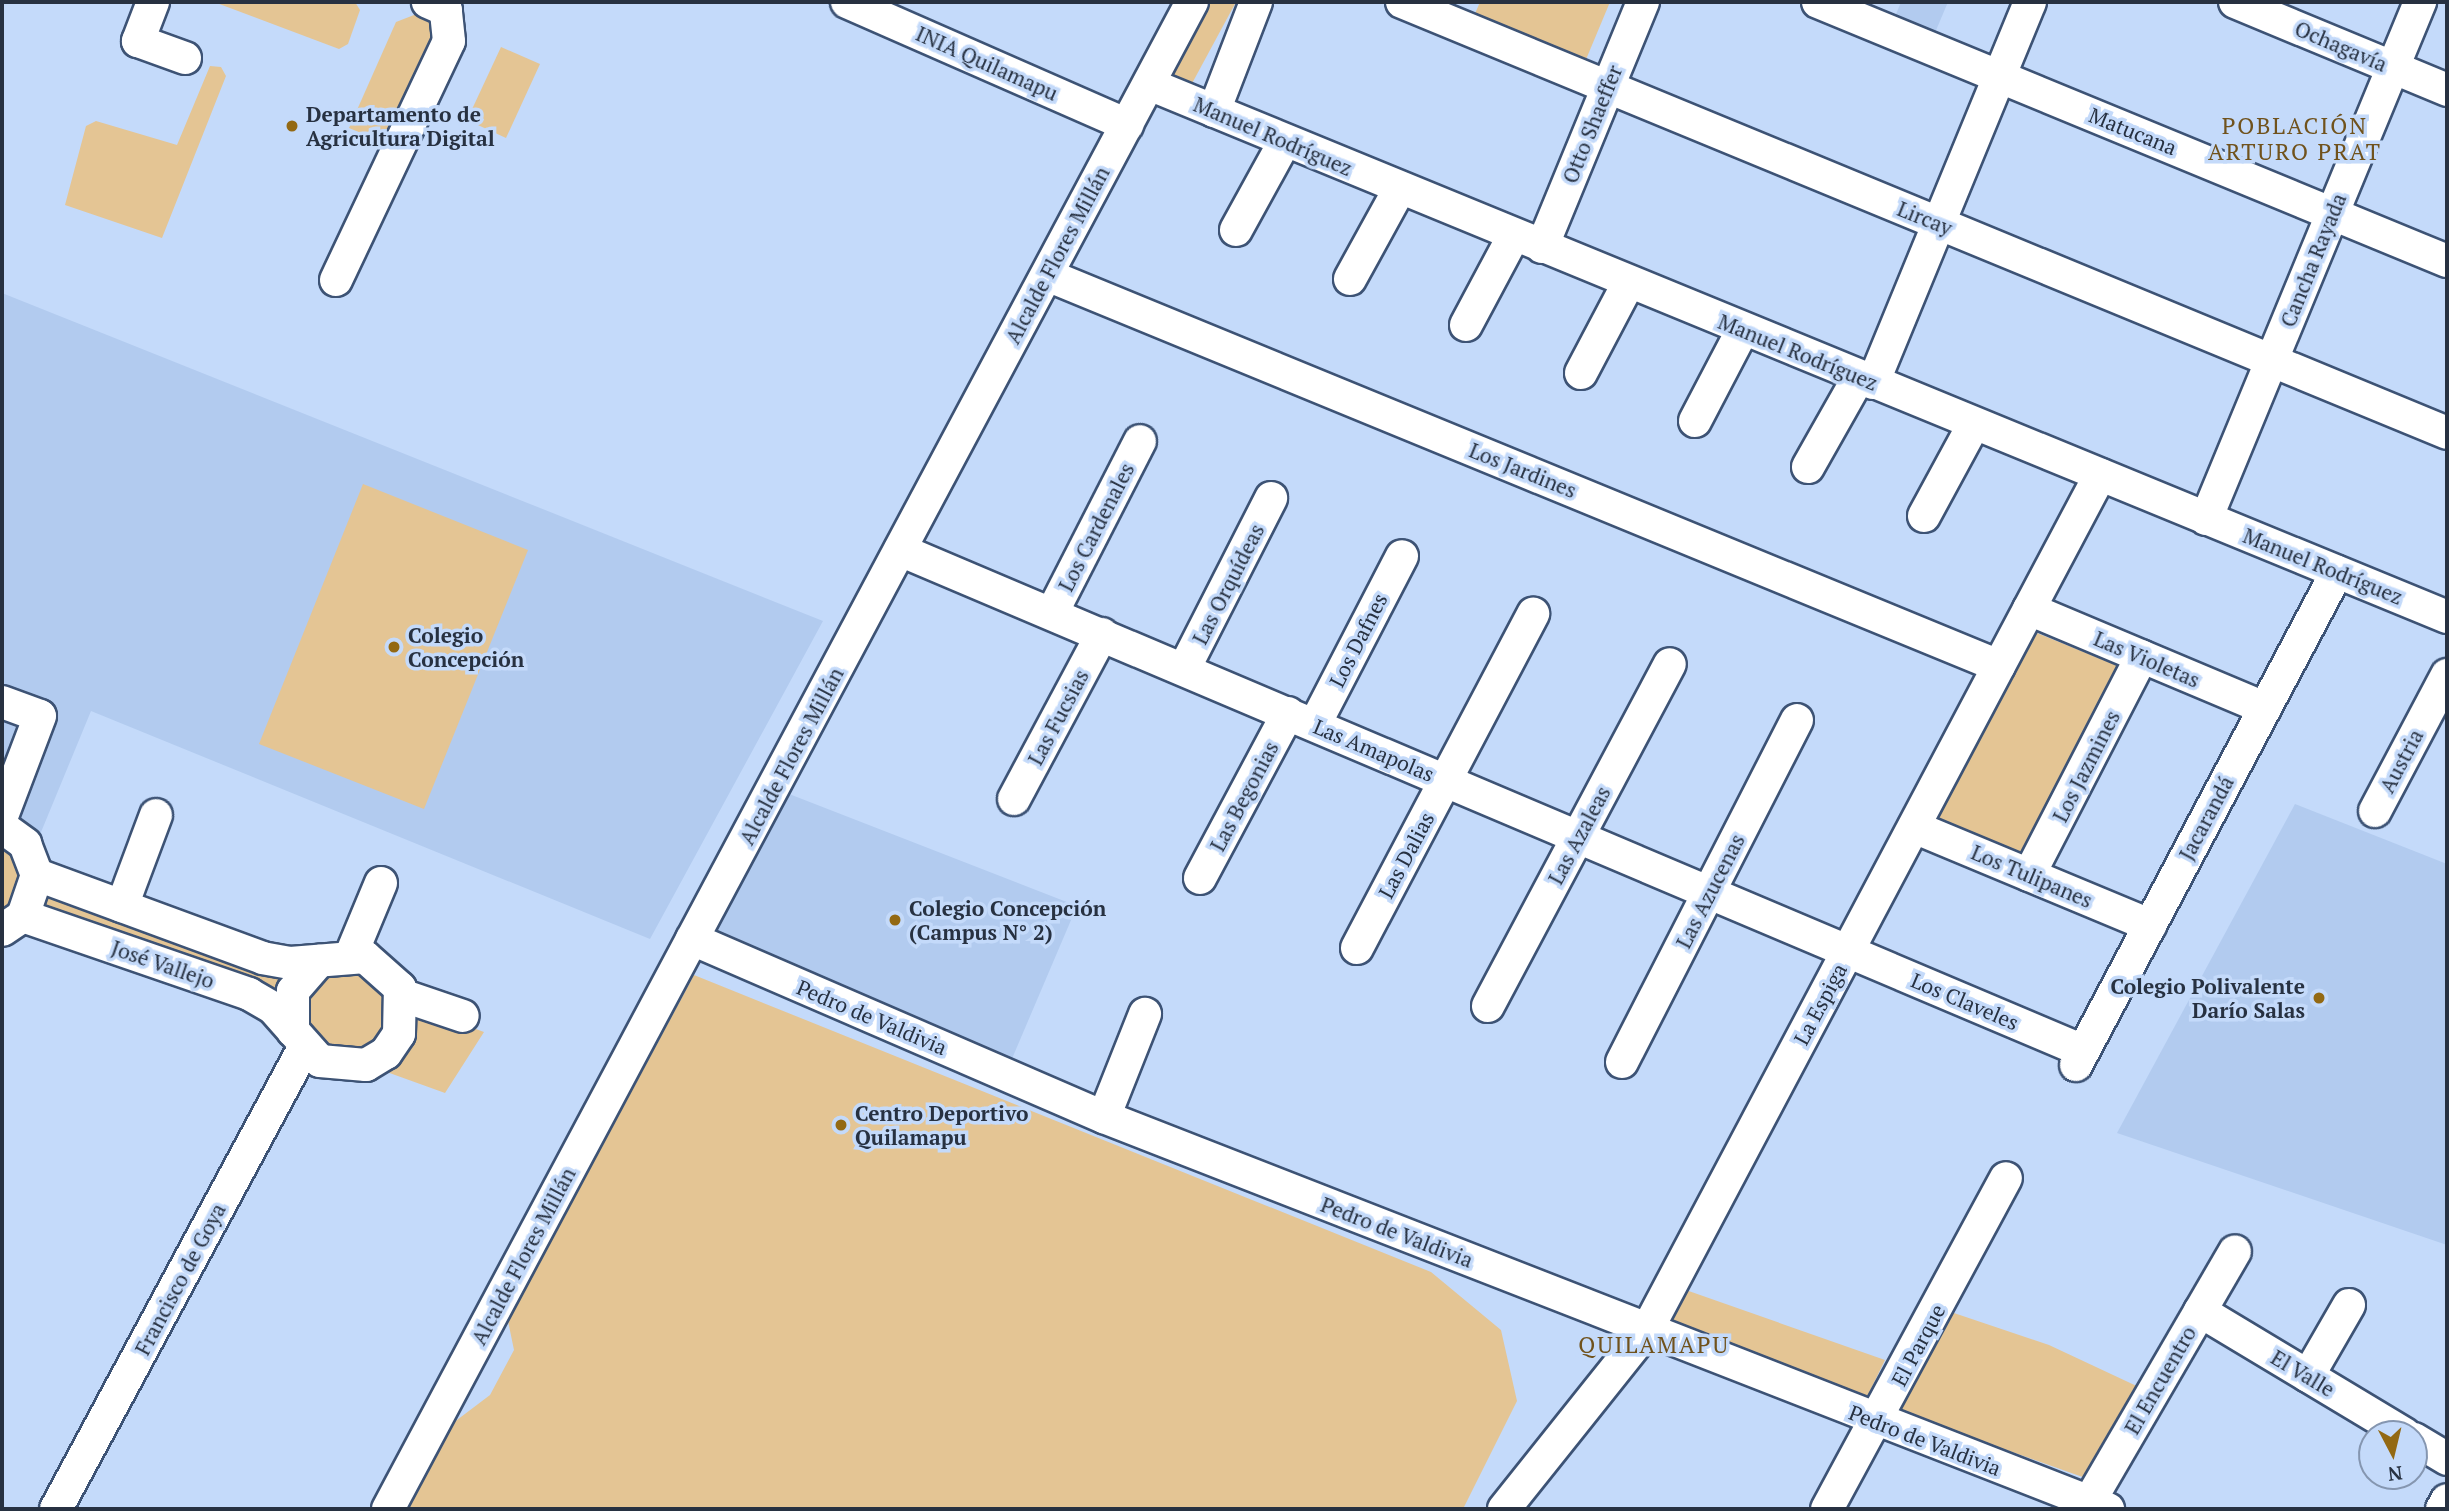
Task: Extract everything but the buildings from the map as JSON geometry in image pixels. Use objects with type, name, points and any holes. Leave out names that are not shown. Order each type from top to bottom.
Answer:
[{"type":"street","points":[[153,2],[138,41],[186,58]]},
{"type":"street","points":[[336,280],[449,41],[446,10],[428,2]]},
{"type":"street","name":"INIA Quilamapu","points":[[847,2],[1127,125]]},
{"type":"street","name":"Alcalde Flores Millán","points":[[388,1509],[1192,2]]},
{"type":"street","points":[[1214,111],[1256,2]]},
{"type":"street","name":"Lircay","points":[[1402,2],[2447,433]]},
{"type":"street","name":"Otto Shaeffer","points":[[1466,325],[1528,241],[1608,87],[1643,2]]},
{"type":"street","name":"Matucana","points":[[1818,2],[2447,261]]},
{"type":"street","points":[[1808,467],[1866,380],[1938,223],[2030,2]]},
{"type":"street","name":"Ochagavía","points":[[2235,2],[2447,90]]},
{"type":"street","name":"Cancha Rayada","points":[[2206,519],[2420,2]]},
{"type":"street","name":"Manuel Rodríguez","points":[[1149,83],[2447,617]]},
{"type":"street","points":[[1236,230],[1285,141]]},
{"type":"street","points":[[1350,279],[1400,188]]},
{"type":"street","name":"Los Jardines","points":[[1047,275],[1999,666]]},
{"type":"street","points":[[1581,373],[1629,282]]},
{"type":"street","points":[[1695,421],[1743,329]]},
{"type":"street","points":[[1924,516],[1974,424]]},
{"type":"street","name":"Los Cardenales","points":[[1052,613],[1140,441]]},
{"type":"street","name":"La Espiga","points":[[1504,1509],[1647,1330],[2100,475]]},
{"type":"street","name":"Las Orquídeas","points":[[1184,669],[1271,498]]},
{"type":"street","name":"Las Amapolas","points":[[900,550],[1848,951]]},
{"type":"street","name":"Los Dafnes","points":[[1301,719],[1402,556]]},
{"type":"street","name":"Jacarandá","points":[[2079,1058],[2337,572]]},
{"type":"street","name":"Las Violetas","points":[[2029,609],[2265,708]]},
{"type":"street","name":"Las Dalias","points":[[1357,948],[1533,614]]},
{"type":"street","name":"Las Fucsias","points":[[1014,799],[1101,635]]},
{"type":"street","name":"Los Jazmines","points":[[2029,875],[2142,656]]},
{"type":"street","name":"Las Azaleas","points":[[1488,1006],[1670,664]]},
{"type":"street","name":"Austria","points":[[2375,811],[2447,675]]},
{"type":"street","points":[[2,702],[40,716],[2,816]]},
{"type":"street","name":"Las Begonias","points":[[1200,878],[1301,719]]},
{"type":"street","name":"Las Azucenas","points":[[1622,1062],[1797,720]]},
{"type":"street","name":"José Vallejo","points":[[122,906],[156,815]]},
{"type":"street","points":[[2,827],[25,844],[37,875]]},
{"type":"street","name":"Los Tulipanes","points":[[1914,827],[2150,925]]},
{"type":"street","name":"José Vallejo","points":[[305,1047],[249,994],[12,923],[37,875],[263,958],[319,961],[351,955]]},
{"type":"street","points":[[319,961],[293,991],[305,1047],[366,1065],[386,1053],[400,1034],[401,995],[386,969],[351,955],[381,883]]},
{"type":"street","name":"Pedro de Valdivia","points":[[692,939],[1104,1117],[1876,1423],[2094,1506]]},
{"type":"street","name":"Los Claveles","points":[[1848,951],[2079,1058]]},
{"type":"street","points":[[401,995],[463,1016]]},
{"type":"street","points":[[1104,1117],[1145,1014]]},
{"type":"street","name":"Francisco de Goya","points":[[56,1509],[305,1047]]},
{"type":"street","name":"Francisco de Goya","points":[[77,1509],[305,1047]]},
{"type":"street","name":"El Parque","points":[[1827,1509],[1876,1423],[2006,1178]]},
{"type":"street","name":"El Encuentro","points":[[2094,1506],[2235,1251]]},
{"type":"street","points":[[2308,1376],[2349,1305]]},
{"type":"street","name":"El Valle","points":[[2200,1311],[2382,1420]]},
{"type":"street","points":[[2428,1447],[2447,1459]]},
{"type":"shaded area","points":[[214,2],[355,2],[360,10],[348,44],[339,49]]},
{"type":"shaded area","points":[[1210,2],[1236,2],[1189,89],[1160,78]]},
{"type":"shaded area","points":[[1480,2],[1610,2],[1582,69],[1471,23]]},
{"type":"shaded area","points":[[1901,2],[1948,2],[1934,35],[1894,19]]},
{"type":"shaded area","points":[[427,10],[440,39],[392,146],[349,128],[396,22]]},
{"type":"shaded area","points":[[501,47],[540,64],[506,138],[467,120]]},
{"type":"shaded area","points":[[210,66],[221,67],[226,76],[162,238],[65,205],[86,126],[96,121],[177,145]]},
{"type":"shaded area","name":"Colegio Concepción","points":[[2,293],[823,621],[650,939],[91,711],[39,837],[2,817]]},
{"type":"shaded area","name":"Colegio Concepción","points":[[363,484],[528,550],[424,809],[259,744]]},
{"type":"shaded area","points":[[2037,633],[2128,670],[2025,862],[1935,824]]},
{"type":"shaded area","name":"Colegio Concepción (Campus N° 2)","points":[[784,792],[1077,906],[1011,1061],[711,934]]},
{"type":"shaded area","name":"Colegio Polivalente Darío Salas","points":[[2295,804],[2447,864],[2447,1245],[2117,1133]]},
{"type":"shaded area","points":[[2,832],[32,877],[2,924]]},
{"type":"shaded area","points":[[38,883],[283,972],[286,996],[27,914]]},
{"type":"shaded area","points":[[363,964],[398,1012],[362,1060],[305,1041],[305,982]]},
{"type":"shaded area","name":"Centro Deportivo Quilamapu","points":[[694,975],[1431,1272],[1501,1330],[1517,1401],[1463,1509],[408,1509],[453,1423],[490,1395],[514,1350],[508,1321]]},
{"type":"shaded area","points":[[416,1007],[484,1032],[445,1093],[384,1071],[403,1060],[414,1039]]},
{"type":"shaded area","points":[[1683,1289],[1885,1360],[1865,1401],[1660,1326]]},
{"type":"shaded area","points":[[1948,1311],[2049,1345],[2143,1389],[2091,1480],[1894,1410]]},
{"type":"place","name":"Departamento de Agricultura Digital","points":[[292,126]]},
{"type":"place","name":"Colegio Concepción","points":[[394,647]]},
{"type":"place","name":"Colegio Concepción (Campus N° 2)","points":[[895,920]]},
{"type":"place","name":"Colegio Polivalente Darío Salas","points":[[2319,998]]},
{"type":"place","name":"Centro Deportivo Quilamapu","points":[[841,1125]]},
{"type":"district","name":"POBLACIÓN ARTURO PRAT","points":[[2295,139]]},
{"type":"district","name":"QUILAMAPU","points":[[1654,1345]]}]
